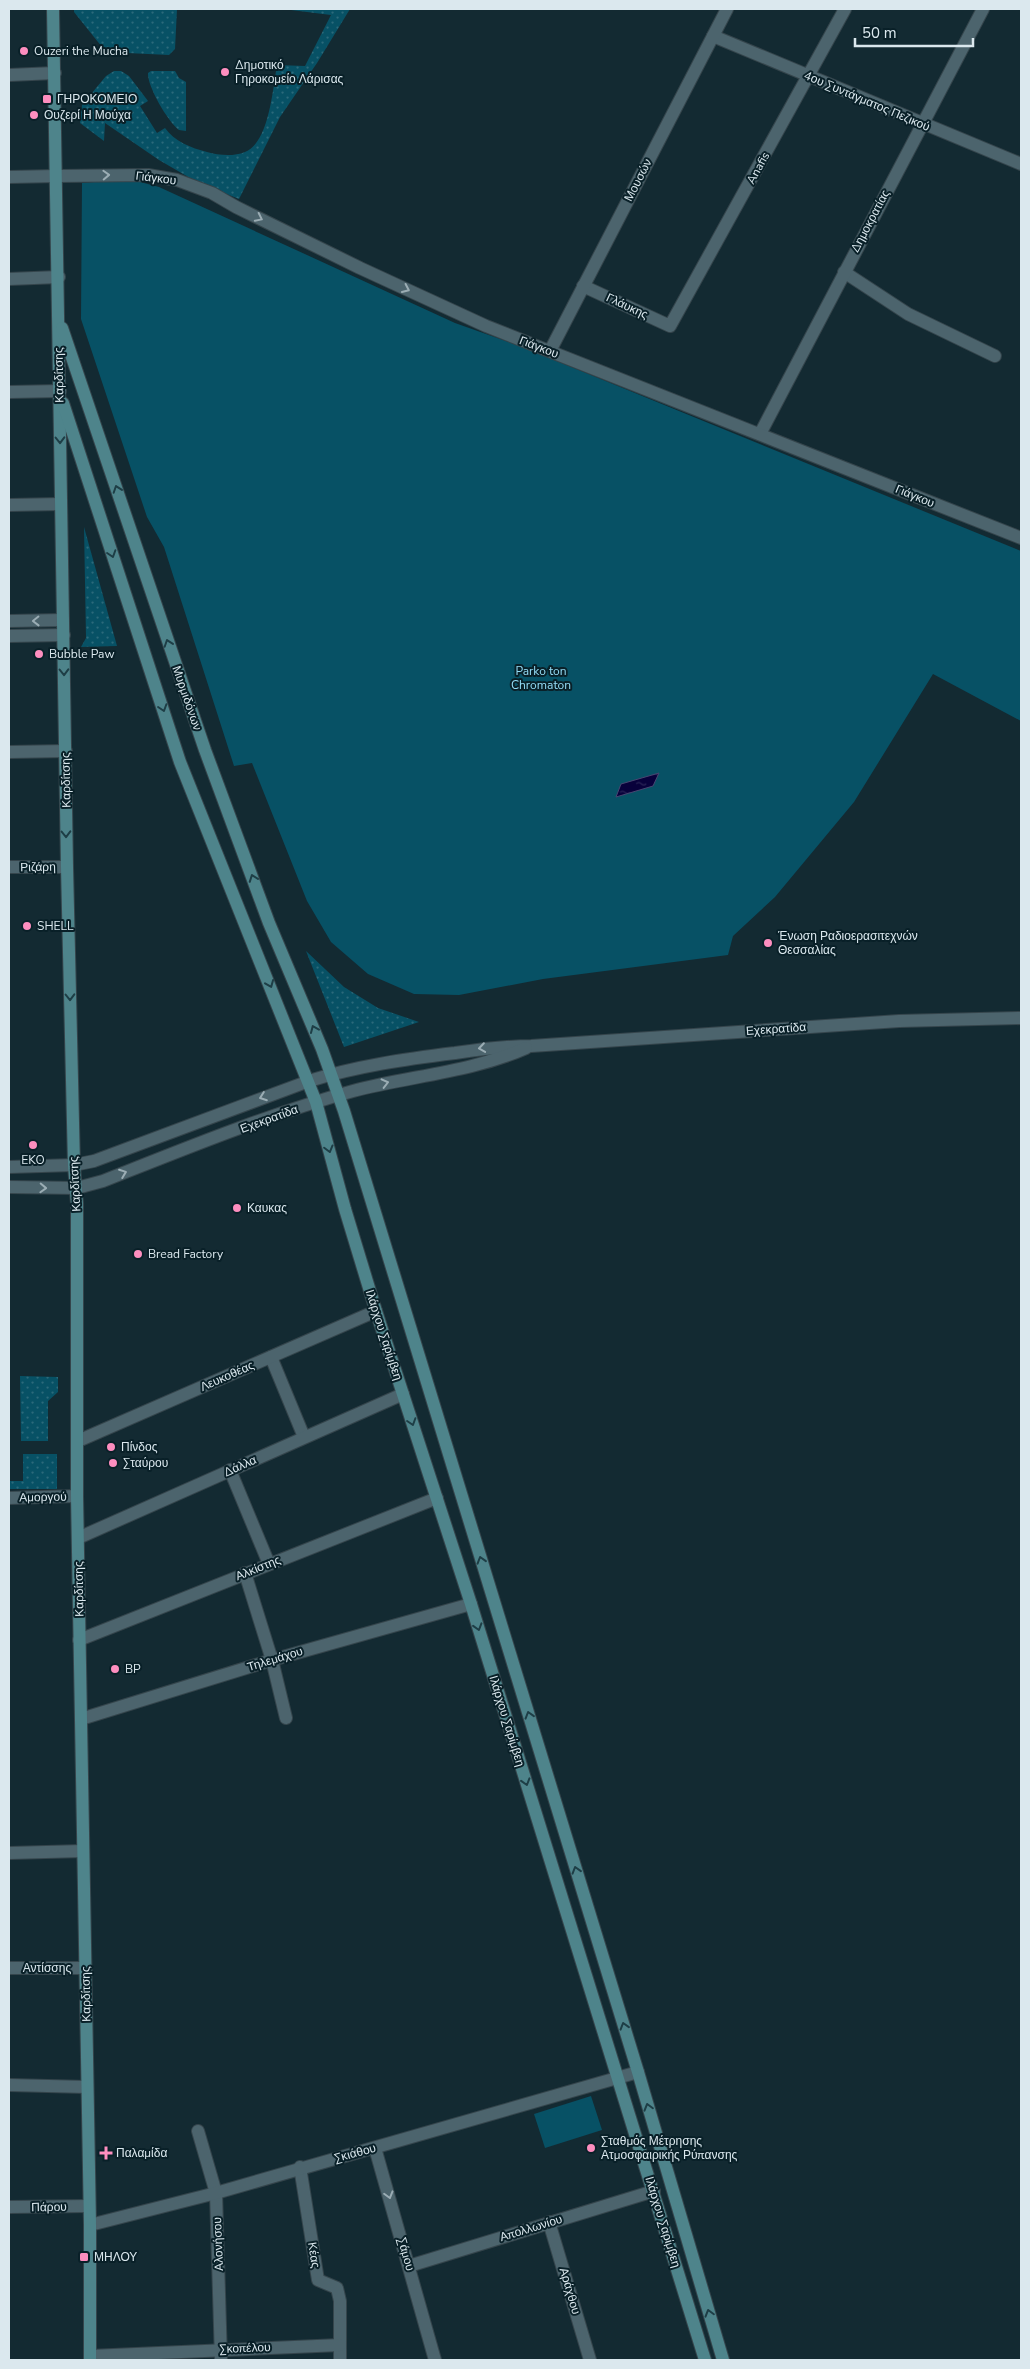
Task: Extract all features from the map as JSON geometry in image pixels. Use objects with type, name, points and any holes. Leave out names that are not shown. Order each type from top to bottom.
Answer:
[{"type":"main road","name":"Καρδίτσης","points":[[53,9],[59,278],[58,316],[67,866],[74,1165],[77,1188],[77,1496],[90,2225],[90,2358]]},
{"type":"main road","name":"Μυρμιδόνων","points":[[58,316],[205,750],[269,923],[322,1048],[338,1096]]},
{"type":"main road","name":"Μυρμιδόνων","points":[[60,391],[180,762],[309,1081]]},
{"type":"main road","name":"Ιλάρχου Σαρίμβεη","points":[[309,1081],[376,1311],[471,1604],[654,2190],[705,2360]]},
{"type":"main road","name":"Ιλάρχου Σαρίμβεη","points":[[338,1096],[638,2072],[723,2360]]},
{"type":"street","name":"Μουσών","points":[[550,351],[727,9]]},
{"type":"street","name":"Anafis","points":[[670,326],[845,9]]},
{"type":"street","name":"Δημοκρατίας","points":[[760,434],[921,123],[983,9]]},
{"type":"street","name":"4ου Συντάγματος Πεζικού","points":[[713,36],[1021,164]]},
{"type":"street","points":[[9,74],[55,73]]},
{"type":"street","name":"Γιάγκου","points":[[9,177],[148,175],[177,180],[212,193],[236,207],[326,251],[478,322],[1021,538]]},
{"type":"street","points":[[844,272],[908,314],[994,356]]},
{"type":"street","points":[[9,279],[59,278]]},
{"type":"street","name":"Γλάυκης","points":[[583,286],[670,326]]},
{"type":"street","points":[[9,392],[60,391]]},
{"type":"street","points":[[9,505],[62,504]]},
{"type":"street","points":[[9,621],[63,620]]},
{"type":"street","points":[[9,636],[64,635]]},
{"type":"street","points":[[9,752],[66,751]]},
{"type":"street","name":"Ριζάρη","points":[[9,868],[67,866]]},
{"type":"street","name":"Εχεκρατίδα","points":[[9,1167],[74,1165],[94,1161],[309,1081],[331,1074],[402,1060],[498,1046],[531,1046],[900,1021],[1021,1018]]},
{"type":"street","name":"Εχεκρατίδα","points":[[9,1187],[77,1188],[103,1181],[316,1102],[402,1079],[494,1061],[531,1046]]},
{"type":"street","name":"Λευκοθέας","points":[[78,1441],[376,1311]]},
{"type":"street","points":[[271,1357],[304,1437]]},
{"type":"street","name":"Δάλλα","points":[[78,1538],[403,1394]]},
{"type":"street","points":[[230,1470],[269,1564]]},
{"type":"street","name":"Αμοργού","points":[[9,1498],[77,1496]]},
{"type":"street","name":"Αλκίστης","points":[[79,1640],[437,1498]]},
{"type":"street","points":[[245,1573],[272,1660],[286,1718]]},
{"type":"street","name":"Τηλεμάχου","points":[[81,1719],[272,1660],[471,1604]]},
{"type":"street","points":[[9,1853],[83,1851]]},
{"type":"street","name":"Αντίσσης","points":[[9,1968],[86,1968]]},
{"type":"street","name":"Σκιάθου","points":[[90,2225],[216,2193],[300,2167],[375,2148],[638,2072]]},
{"type":"street","points":[[9,2085],[87,2087]]},
{"type":"street","name":"Αλονήσου","points":[[198,2131],[216,2193],[221,2354]]},
{"type":"street","name":"Σάμου","points":[[375,2148],[435,2360]]},
{"type":"street","name":"Κέας","points":[[300,2167],[318,2280],[338,2288],[340,2301],[340,2360]]},
{"type":"street","name":"Απολλωνίου","points":[[409,2266],[654,2190]]},
{"type":"street","name":"Πάρου","points":[[9,2207],[89,2206]]},
{"type":"street","name":"Αράχθου","points":[[549,2222],[590,2360]]},
{"type":"street","name":"Σκοπέλου","points":[[90,2358],[221,2354],[340,2345]]},
{"type":"green space","points":[[74,9],[177,9],[175,49],[169,55],[106,52],[74,12]]},
{"type":"green space","points":[[283,9],[350,9],[317,63],[280,117],[239,199],[197,182],[159,160],[105,123],[104,141],[80,123],[82,105],[106,76],[114,71],[121,71],[129,76],[148,101],[140,106],[157,133],[165,128],[173,137],[183,143],[211,153],[231,155],[245,152],[253,147],[265,127],[277,65],[305,66],[331,15]]},
{"type":"green space","points":[[151,71],[175,71],[179,78],[186,82],[186,131],[179,130],[174,126],[159,103],[149,79],[148,73]]},
{"type":"green space","name":"Parko ton Chromaton","points":[[129,179],[159,187],[455,323],[520,346],[1021,551],[1021,721],[933,674],[854,802],[775,897],[733,936],[728,955],[543,979],[459,995],[414,994],[368,974],[331,942],[307,901],[252,763],[234,766],[164,547],[147,517],[81,319],[82,183]]},
{"type":"green space","points":[[84,527],[117,646],[81,647],[86,638]]},
{"type":"green space","points":[[306,951],[344,987],[378,1008],[419,1022],[344,1047]]},
{"type":"green space","points":[[20,1376],[58,1377],[58,1392],[48,1401],[48,1441],[21,1441]]},
{"type":"green space","points":[[23,1454],[57,1454],[57,1489],[9,1489],[9,1481],[23,1481]]},
{"type":"green space","points":[[591,2096],[602,2130],[545,2148],[534,2114]]},
{"type":"water","points":[[659,773],[653,786],[616,797],[621,784]]},
{"type":"place","name":"Ouzeri the Mucha","points":[[24,51]]},
{"type":"place","name":"Δημοτικό Γηροκομείο Λάρισας","points":[[225,72]]},
{"type":"place","name":"ΓΗΡΟΚΟΜΕΙΟ","points":[[47,99]]},
{"type":"place","name":"Ουζερί Η Μούχα","points":[[34,115]]},
{"type":"place","name":"Bubble Paw","points":[[39,654]]},
{"type":"place","name":"SHELL","points":[[27,926]]},
{"type":"place","name":"Ένωση Ραδιοερασιτεχνών Θεσσαλίας","points":[[768,943]]},
{"type":"place","name":"EKO","points":[[33,1145]]},
{"type":"place","name":"Καυκας","points":[[237,1208]]},
{"type":"place","name":"Bread Factory","points":[[138,1254]]},
{"type":"place","name":"Πίνδος","points":[[111,1447]]},
{"type":"place","name":"Σταύρου","points":[[113,1463]]},
{"type":"place","name":"BP","points":[[115,1669]]},
{"type":"place","name":"Σταθμός Μέτρησης Ατμοσφαιρικής Ρύπανσης","points":[[591,2148]]},
{"type":"place","name":"Παλαμίδα","points":[[106,2153]]},
{"type":"place","name":"ΜΗΛΟΥ","points":[[84,2257]]}]
